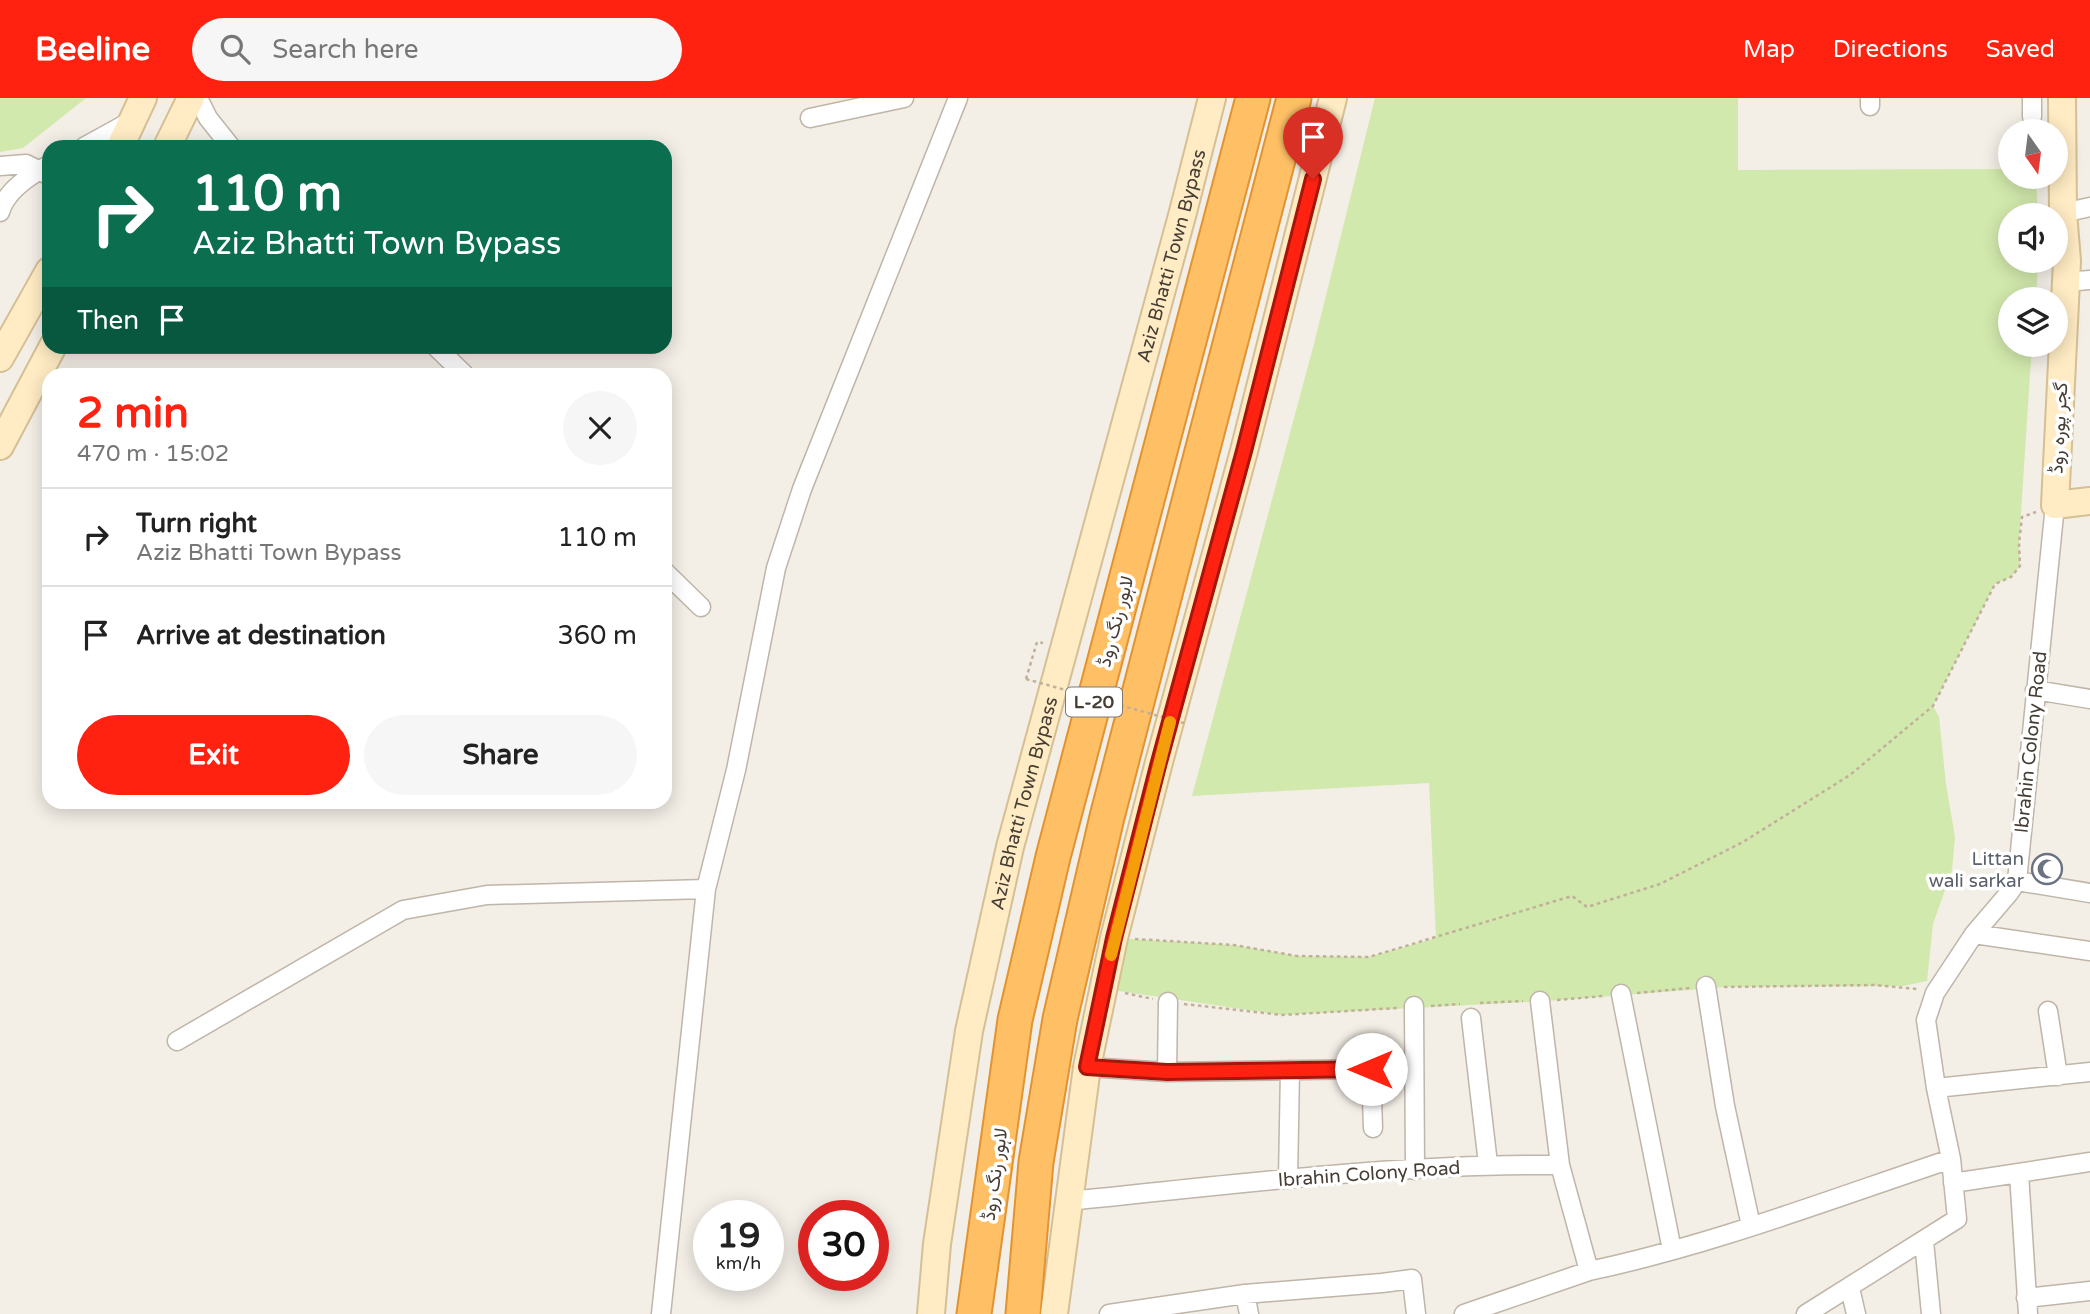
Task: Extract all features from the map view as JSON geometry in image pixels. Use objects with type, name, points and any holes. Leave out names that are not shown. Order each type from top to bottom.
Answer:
[{"type":"highway","name":"لاہور رنگ روڈ","points":[[974,1314],[1015,1020],[1053,858],[1253,98]]},
{"type":"highway","name":"لاہور رنگ روڈ","points":[[1023,1314],[1036,1162],[1063,1005],[1107,817],[1294,98]]},
{"type":"street","points":[[170,140],[191,98]]},
{"type":"street","points":[[198,98],[208,118],[225,140]]},
{"type":"street","points":[[810,118],[904,98]]},
{"type":"street","points":[[661,1314],[706,889],[736,770],[776,568],[802,489],[958,98]]},
{"type":"street","name":"Aziz Bhatti Town Bypass","points":[[931,1314],[937,1244],[969,1031],[1010,847],[1212,98]]},
{"type":"street","points":[[1054,1314],[1087,1067],[1114,938],[1244,451],[1333,98]]},
{"type":"street","points":[[2032,98],[2032,117]]},
{"type":"street","name":"گجر پورہ روڈ","points":[[2063,203],[2065,98]]},
{"type":"street","points":[[94,140],[139,109]]},
{"type":"street","points":[[124,140],[139,109]]},
{"type":"street","points":[[0,166],[26,164],[42,169]]},
{"type":"street","points":[[1,205],[27,179],[42,172]]},
{"type":"street","points":[[2068,212],[2090,207]]},
{"type":"street","name":"گجر پورہ روڈ","points":[[2055,505],[2078,281],[2068,263]]},
{"type":"street","points":[[0,358],[38,315]]},
{"type":"street","points":[[0,446],[49,354]]},
{"type":"street","points":[[443,354],[458,368]]},
{"type":"street","points":[[2055,505],[2090,501]]},
{"type":"street","name":"Ibrahin Colony Road","points":[[2017,881],[2055,505]]},
{"type":"street","points":[[672,579],[701,607]]},
{"type":"street","points":[[2035,690],[2090,699]]},
{"type":"street","points":[[1806,1314],[1957,1219],[1951,1159],[1936,1088],[1926,1020],[1935,993],[1974,934],[2010,893],[2017,881],[2090,892]]},
{"type":"street","points":[[177,1041],[404,910],[487,895],[706,889]]},
{"type":"street","points":[[1974,934],[2090,951]]},
{"type":"street","points":[[1706,986],[1725,1106],[1751,1226]]},
{"type":"street","points":[[1621,994],[1672,1250]]},
{"type":"street","points":[[1540,1001],[1560,1165],[1589,1271]]},
{"type":"street","points":[[1167,1072],[1168,1002]]},
{"type":"street","points":[[1414,1006],[1415,1170]]},
{"type":"street","points":[[2048,1011],[2058,1076]]},
{"type":"street","points":[[1471,1018],[1488,1164]]},
{"type":"street","points":[[1087,1067],[1167,1072],[1371,1069],[1373,1128]]},
{"type":"street","points":[[1288,1179],[1290,1070]]},
{"type":"street","points":[[1936,1088],[2090,1072]]},
{"type":"street","points":[[1464,1314],[1589,1271],[1751,1226],[1951,1159]]},
{"type":"street","points":[[1953,1183],[2090,1162]]},
{"type":"street","name":"Ibrahin Colony Road","points":[[1069,1200],[1288,1179],[1488,1164],[1560,1165]]},
{"type":"street","points":[[2019,1173],[2027,1306],[2090,1291]]},
{"type":"street","points":[[1924,1241],[1931,1314]]},
{"type":"street","points":[[1109,1314],[1245,1294],[1412,1279],[1416,1314]]},
{"type":"street","points":[[1850,1288],[1856,1314]]},
{"type":"street","points":[[1245,1294],[1249,1314]]},
{"type":"path","points":[[1114,938],[1234,945],[1297,956],[1369,957],[1572,896],[1587,907],[1660,884],[1743,842],[1850,775],[1933,706],[1995,584],[2011,577],[2020,566],[2022,517],[2055,505]]},
{"type":"path","points":[[1037,642],[1026,679],[1184,723]]},
{"type":"path","points":[[1105,989],[1168,1002],[1282,1015],[1540,1001],[1706,986],[1874,985],[1903,986],[1935,993]]},
{"type":"green space","points":[[0,98],[86,98],[23,148],[0,152]]},
{"type":"green space","points":[[1375,98],[1738,98],[1738,170],[1998,169],[1998,189],[2037,189],[2037,203],[1998,203],[1998,273],[2037,273],[2037,287],[1998,287],[1998,357],[2031,357],[2019,543],[2020,566],[2011,577],[1995,584],[1933,706],[1939,717],[1955,837],[1952,870],[1933,924],[1927,981],[1903,986],[1727,987],[1547,1001],[1282,1015],[1105,989],[1114,938],[1234,945],[1297,956],[1369,957],[1436,938],[1429,783],[1192,796],[1314,344]]},
{"type":"slow traffic","points":[[1111,955],[1170,722]]},
{"type":"place","name":"Littan wali sarkar","points":[[2047,869]]},
{"type":"route","points":[[1313,179],[1244,451],[1114,938],[1087,1067],[1167,1072],[1371,1069]]}]
